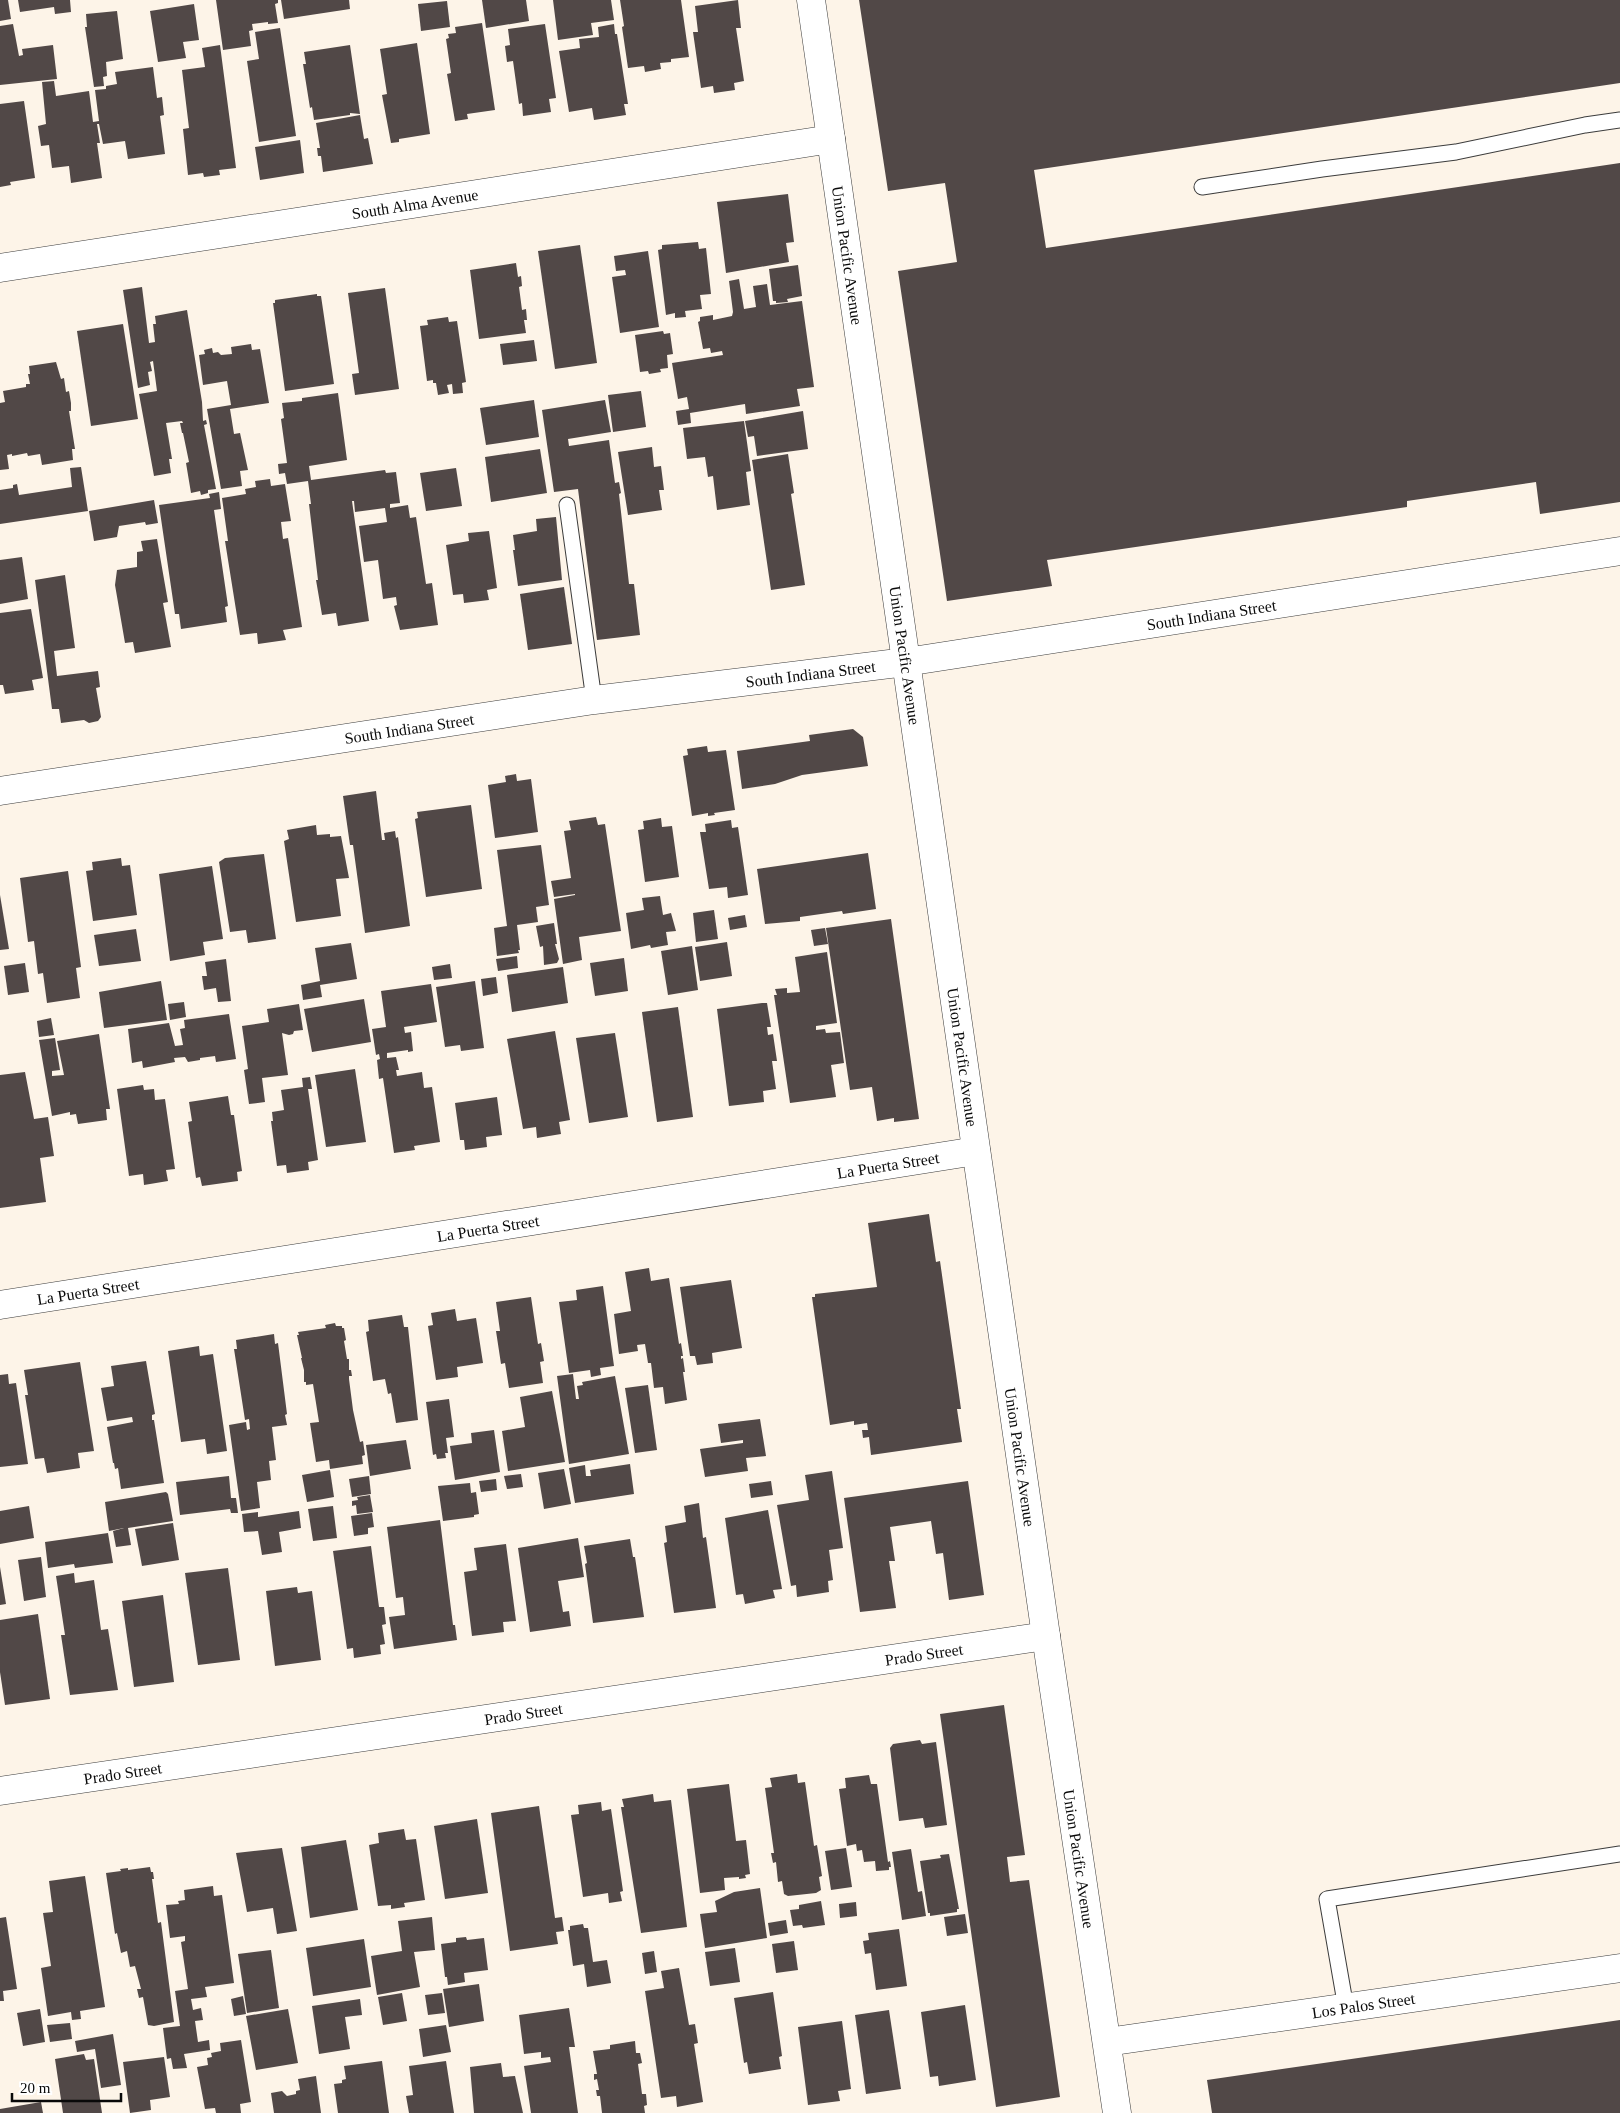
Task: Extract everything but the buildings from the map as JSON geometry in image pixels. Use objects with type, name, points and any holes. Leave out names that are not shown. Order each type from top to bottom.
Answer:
[{"type":"street","name":"Union Pacific Avenue","points":[[811,0],[1046,1636],[1118,2113]]},
{"type":"street","name":"South Alma Avenue","points":[[0,268],[831,139]]},
{"type":"street","name":"South Indiana Street","points":[[0,791],[594,700],[906,662],[1620,551]]},
{"type":"street","name":"La Puerta Street","points":[[0,1305],[976,1151]]},
{"type":"street","name":"Prado Street","points":[[0,1791],[1046,1636]]},
{"type":"street","name":"Los Palos Street","points":[[1107,2042],[1620,1968]]},
{"type":"lane","points":[[1202,187],[1456,152],[1585,125],[1620,120]]},
{"type":"lane","points":[[567,505],[594,700]]},
{"type":"lane","points":[[1346,2008],[1327,1899],[1620,1854]]}]
